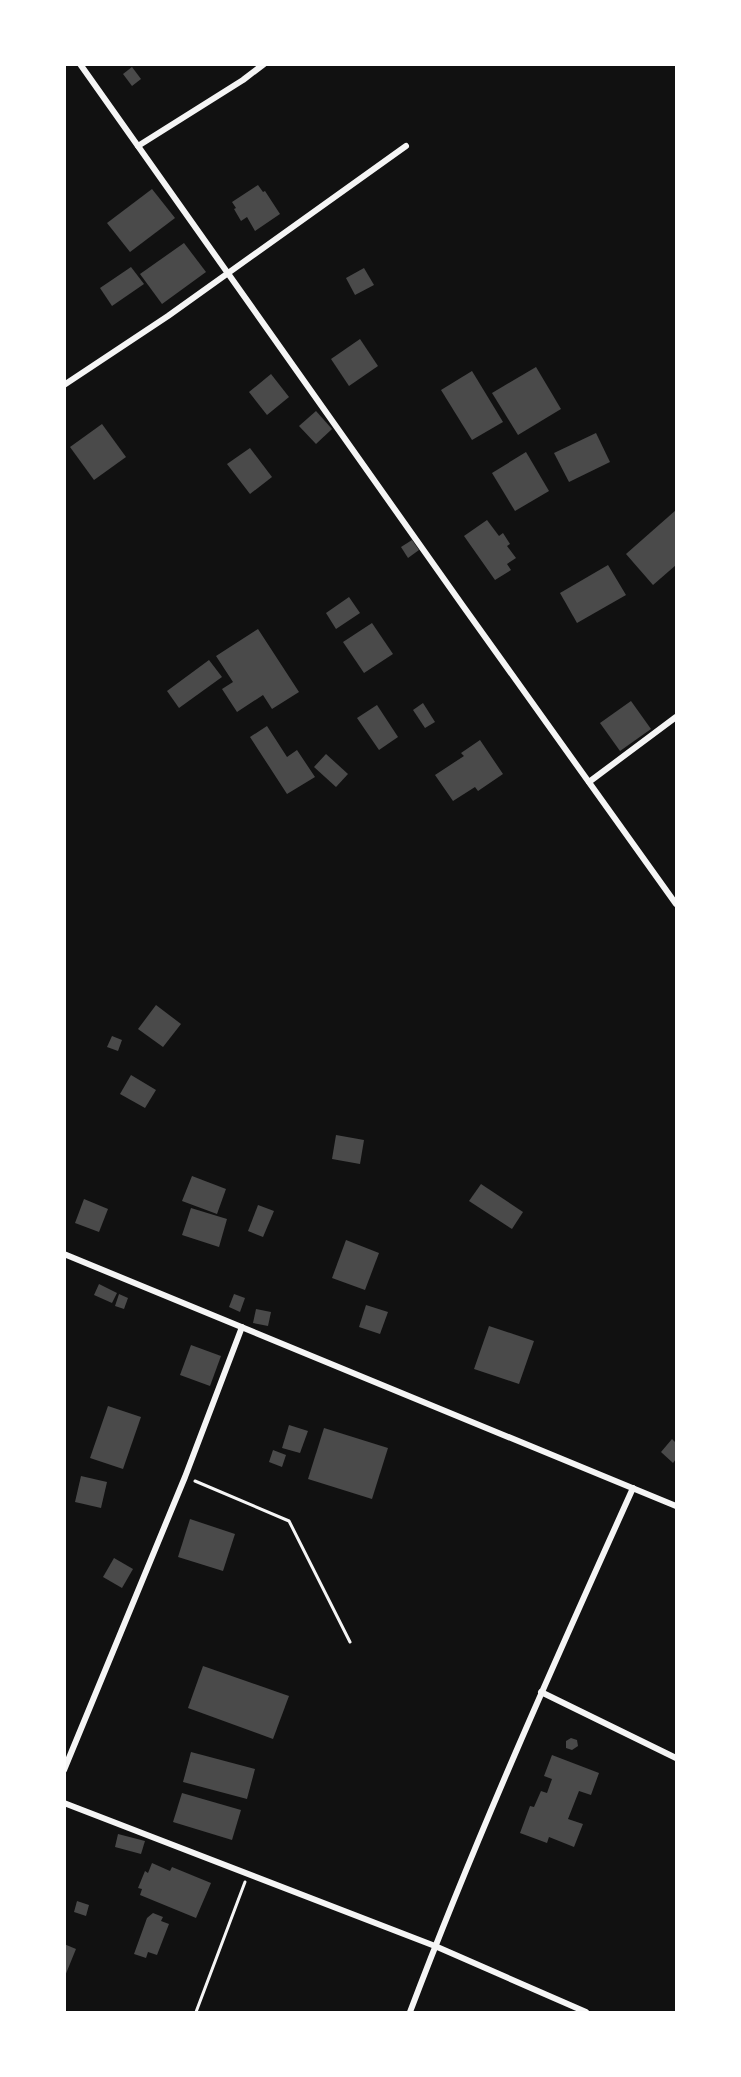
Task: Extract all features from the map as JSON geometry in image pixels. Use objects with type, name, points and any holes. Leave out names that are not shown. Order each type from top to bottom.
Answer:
[{"type":"street","points":[[80,64],[676,904]]},
{"type":"street","points":[[138,146],[243,80],[264,64]]},
{"type":"street","points":[[64,385],[168,316],[405,146]]},
{"type":"street","points":[[589,782],[676,717]]},
{"type":"street","points":[[64,1254],[676,1506]]},
{"type":"street","points":[[64,1770],[185,1477],[242,1327]]},
{"type":"street","points":[[410,2013],[435,1946],[541,1692],[633,1488]]},
{"type":"street","points":[[541,1692],[676,1758]]},
{"type":"street","points":[[64,1803],[435,1946],[586,2013]]},
{"type":"path","points":[[185,1477],[289,1521],[350,1642]]},
{"type":"path","points":[[196,2013],[248,1874]]},
{"type":"building","points":[[132,67],[141,79],[132,86],[123,74]]},
{"type":"building","points":[[258,185],[263,192],[265,191],[280,214],[255,231],[247,217],[241,221],[232,202]]},
{"type":"building","points":[[152,189],[175,218],[130,252],[107,223]]},
{"type":"building","points":[[184,243],[206,272],[162,304],[140,274]]},
{"type":"building","points":[[131,267],[144,284],[112,306],[100,288]]},
{"type":"building","points":[[364,268],[374,285],[355,295],[346,278]]},
{"type":"building","points":[[360,339],[378,366],[349,386],[331,359]]},
{"type":"building","points":[[536,367],[561,409],[518,435],[492,393]]},
{"type":"building","points":[[472,371],[503,422],[472,440],[441,390]]},
{"type":"building","points":[[271,374],[289,397],[267,415],[249,392]]},
{"type":"building","points":[[316,411],[332,429],[316,444],[299,426]]},
{"type":"building","points":[[102,424],[126,457],[94,480],[70,447]]},
{"type":"building","points":[[596,433],[610,462],[569,482],[554,453]]},
{"type":"building","points":[[250,448],[272,477],[250,494],[227,464]]},
{"type":"building","points":[[526,452],[549,491],[515,511],[492,473]]},
{"type":"building","points":[[676,510],[676,565],[653,585],[626,554]]},
{"type":"building","points":[[487,520],[499,536],[503,533],[510,544],[507,546],[516,558],[507,564],[511,570],[495,580],[464,536]]},
{"type":"building","points":[[412,540],[419,550],[408,558],[401,547]]},
{"type":"building","points":[[608,565],[626,595],[577,623],[560,593]]},
{"type":"building","points":[[349,597],[360,613],[336,629],[326,613]]},
{"type":"building","points":[[372,623],[393,654],[364,673],[343,642]]},
{"type":"building","points":[[258,629],[299,692],[272,709],[263,695],[237,712],[222,689],[233,682],[216,656]]},
{"type":"building","points":[[209,660],[222,677],[179,708],[167,691]]},
{"type":"building","points":[[631,701],[651,729],[620,751],[600,723]]},
{"type":"building","points":[[423,703],[435,722],[425,728],[413,710]]},
{"type":"building","points":[[377,705],[398,737],[379,750],[357,718]]},
{"type":"building","points":[[267,726],[287,757],[297,750],[315,777],[287,794],[250,737]]},
{"type":"building","points":[[480,740],[503,774],[478,791],[475,787],[453,801],[435,775],[464,756],[461,753]]},
{"type":"building","points":[[326,754],[348,774],[336,787],[314,767]]},
{"type":"building","points":[[156,1005],[181,1024],[163,1047],[138,1029]]},
{"type":"building","points":[[112,1036],[122,1040],[118,1051],[107,1047]]},
{"type":"building","points":[[131,1075],[156,1090],[145,1108],[120,1094]]},
{"type":"building","points":[[336,1135],[364,1140],[360,1164],[332,1159]]},
{"type":"building","points":[[192,1176],[226,1189],[217,1214],[182,1201]]},
{"type":"building","points":[[481,1184],[523,1212],[512,1229],[469,1201]]},
{"type":"building","points":[[84,1199],[108,1209],[99,1232],[75,1223]]},
{"type":"building","points":[[258,1205],[274,1211],[263,1237],[248,1231]]},
{"type":"building","points":[[191,1208],[227,1219],[219,1247],[182,1235]]},
{"type":"building","points":[[346,1240],[379,1253],[365,1290],[332,1278]]},
{"type":"building","points":[[99,1284],[117,1293],[112,1303],[94,1295]]},
{"type":"building","points":[[119,1294],[128,1298],[124,1309],[115,1306]]},
{"type":"building","points":[[234,1294],[245,1298],[240,1312],[229,1307]]},
{"type":"building","points":[[366,1305],[388,1312],[380,1334],[359,1327]]},
{"type":"building","points":[[256,1309],[271,1312],[268,1326],[253,1323]]},
{"type":"building","points":[[489,1326],[534,1341],[519,1384],[474,1369]]},
{"type":"building","points":[[191,1345],[221,1356],[210,1386],[180,1375]]},
{"type":"building","points":[[108,1406],[141,1417],[123,1469],[90,1458]]},
{"type":"building","points":[[289,1425],[308,1431],[300,1453],[282,1448]]},
{"type":"building","points":[[324,1428],[388,1448],[372,1499],[308,1479]]},
{"type":"building","points":[[672,1439],[676,1443],[676,1459],[673,1463],[661,1452]]},
{"type":"building","points":[[273,1450],[286,1455],[282,1467],[269,1462]]},
{"type":"building","points":[[81,1476],[107,1482],[101,1508],[75,1502]]},
{"type":"building","points":[[190,1519],[235,1534],[223,1571],[178,1557]]},
{"type":"building","points":[[114,1558],[133,1569],[122,1588],[103,1577]]},
{"type":"building","points":[[203,1666],[289,1696],[273,1739],[188,1708]]},
{"type":"building","points":[[571,1738],[577,1740],[578,1746],[572,1750],[566,1748],[566,1741]]},
{"type":"building","points":[[191,1752],[255,1769],[247,1799],[183,1782]]},
{"type":"building","points":[[552,1755],[599,1773],[591,1795],[579,1791],[568,1819],[583,1824],[574,1847],[549,1837],[547,1843],[520,1833],[530,1806],[534,1807],[541,1791],[547,1793],[552,1779],[544,1776]]},
{"type":"building","points":[[182,1793],[241,1810],[232,1840],[173,1822]]},
{"type":"building","points":[[118,1834],[145,1841],[141,1854],[115,1847]]},
{"type":"building","points":[[152,1863],[170,1871],[172,1867],[211,1883],[196,1918],[140,1895],[142,1889],[138,1888],[145,1871],[148,1873]]},
{"type":"building","points":[[77,1901],[89,1905],[86,1916],[74,1912]]},
{"type":"building","points":[[153,1913],[163,1917],[161,1921],[169,1924],[157,1955],[148,1952],[146,1958],[134,1954],[147,1918]]},
{"type":"building","points":[[64,1944],[76,1949],[65,1976],[64,1976]]}]
